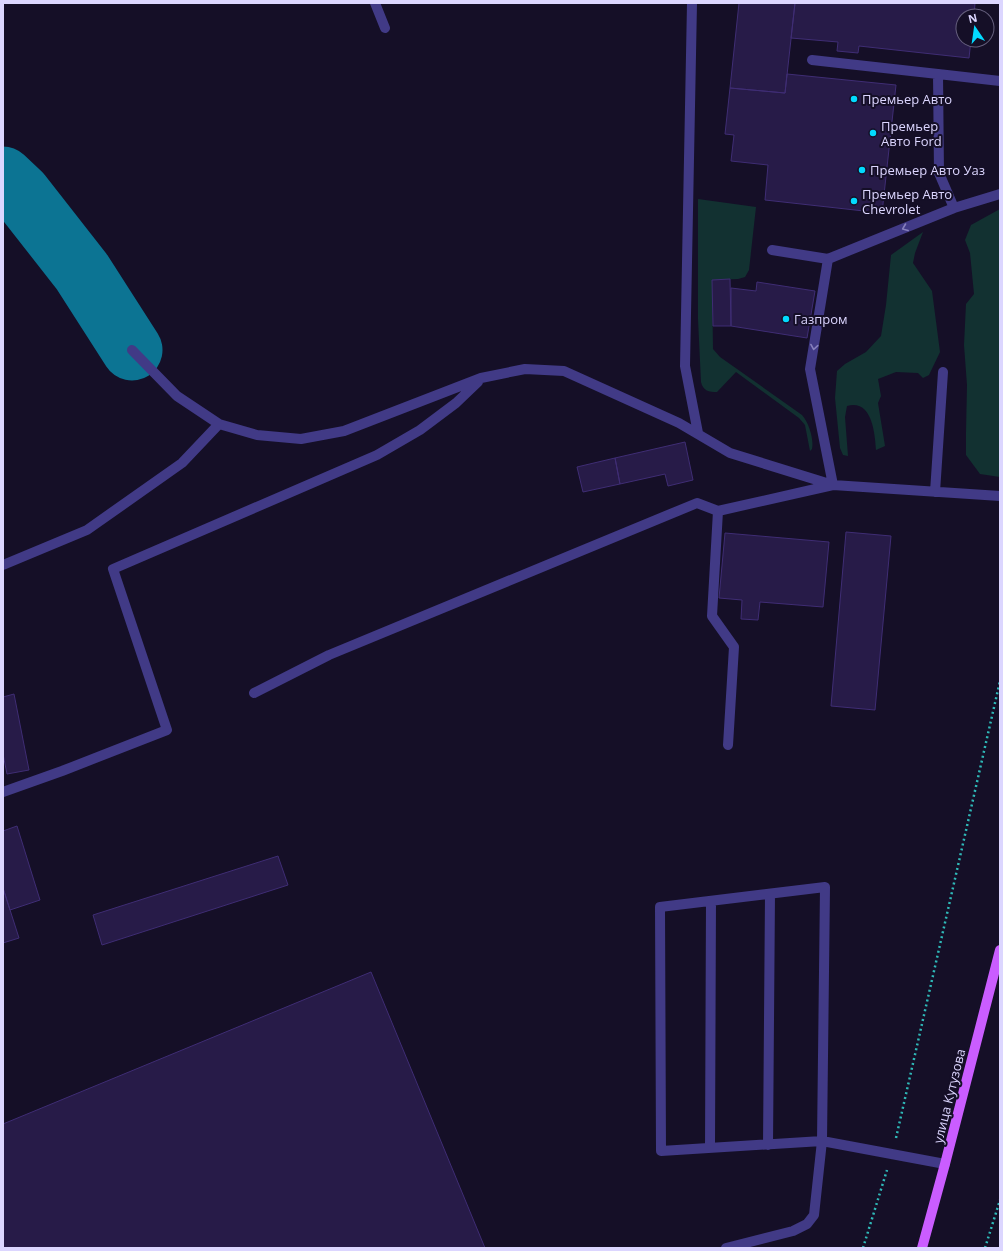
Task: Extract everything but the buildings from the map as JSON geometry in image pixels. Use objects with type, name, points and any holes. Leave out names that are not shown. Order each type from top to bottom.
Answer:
[{"type":"main road","name":"улица Кутузова","points":[[922,1248],[1000,950]]},
{"type":"lane","points":[[375,3],[385,28]]},
{"type":"lane","points":[[692,3],[685,366],[698,433]]},
{"type":"lane","points":[[812,60],[1000,81]]},
{"type":"lane","points":[[938,74],[939,173],[954,208]]},
{"type":"lane","points":[[772,250],[828,259],[954,208],[1000,194]]},
{"type":"lane","points":[[828,259],[810,369],[833,485]]},
{"type":"lane","points":[[132,350],[177,396],[219,424],[258,435],[301,439],[344,431],[481,378],[525,370],[564,371],[679,422],[730,453],[833,485],[1000,496]]},
{"type":"lane","points":[[935,492],[943,372]]},
{"type":"lane","points":[[3,792],[62,771],[167,730],[113,569],[377,455],[426,426],[456,403],[481,378]]},
{"type":"lane","points":[[3,564],[86,530],[182,463],[219,424]]},
{"type":"lane","points":[[254,692],[329,655],[697,503],[718,511],[833,485]]},
{"type":"lane","points":[[718,511],[712,616],[734,647],[728,745]]},
{"type":"lane","points":[[726,1248],[793,1231],[807,1224],[814,1215],[822,1142],[825,887],[660,907],[661,1151],[822,1142],[945,1164]]},
{"type":"lane","points":[[768,1145],[770,894]]},
{"type":"lane","points":[[710,1148],[711,901]]},
{"type":"path","points":[[863,1248],[892,1154],[1000,681]]},
{"type":"path","points":[[985,1248],[1000,1200]]},
{"type":"green space","points":[[698,199],[756,207],[749,270],[745,277],[738,279],[712,280],[713,349],[720,357],[802,415],[807,422],[812,436],[812,449],[810,451],[805,425],[799,418],[736,372],[717,392],[711,392],[702,385],[698,319]]},
{"type":"green space","points":[[1000,209],[1000,477],[980,474],[966,455],[967,385],[964,345],[966,304],[974,294],[970,253],[965,240],[971,225]]},
{"type":"green space","points":[[923,232],[913,263],[932,291],[940,352],[929,375],[923,378],[918,373],[896,372],[878,379],[881,396],[878,403],[885,446],[876,450],[875,435],[867,412],[855,405],[847,406],[845,417],[848,456],[843,455],[840,448],[835,398],[837,371],[845,364],[866,352],[881,336],[891,255]]},
{"type":"taxiway","points":[[3,177],[21,194],[82,272],[132,350]]},
{"type":"place","name":"Премьер Авто","points":[[854,99]]},
{"type":"place","name":"Премьер Авто Ford","points":[[873,133]]},
{"type":"place","name":"Премьер Авто Уаз","points":[[862,170]]},
{"type":"place","name":"Премьер Авто Chevrolet","points":[[854,201]]},
{"type":"place","name":"Газпром","points":[[786,319]]}]
